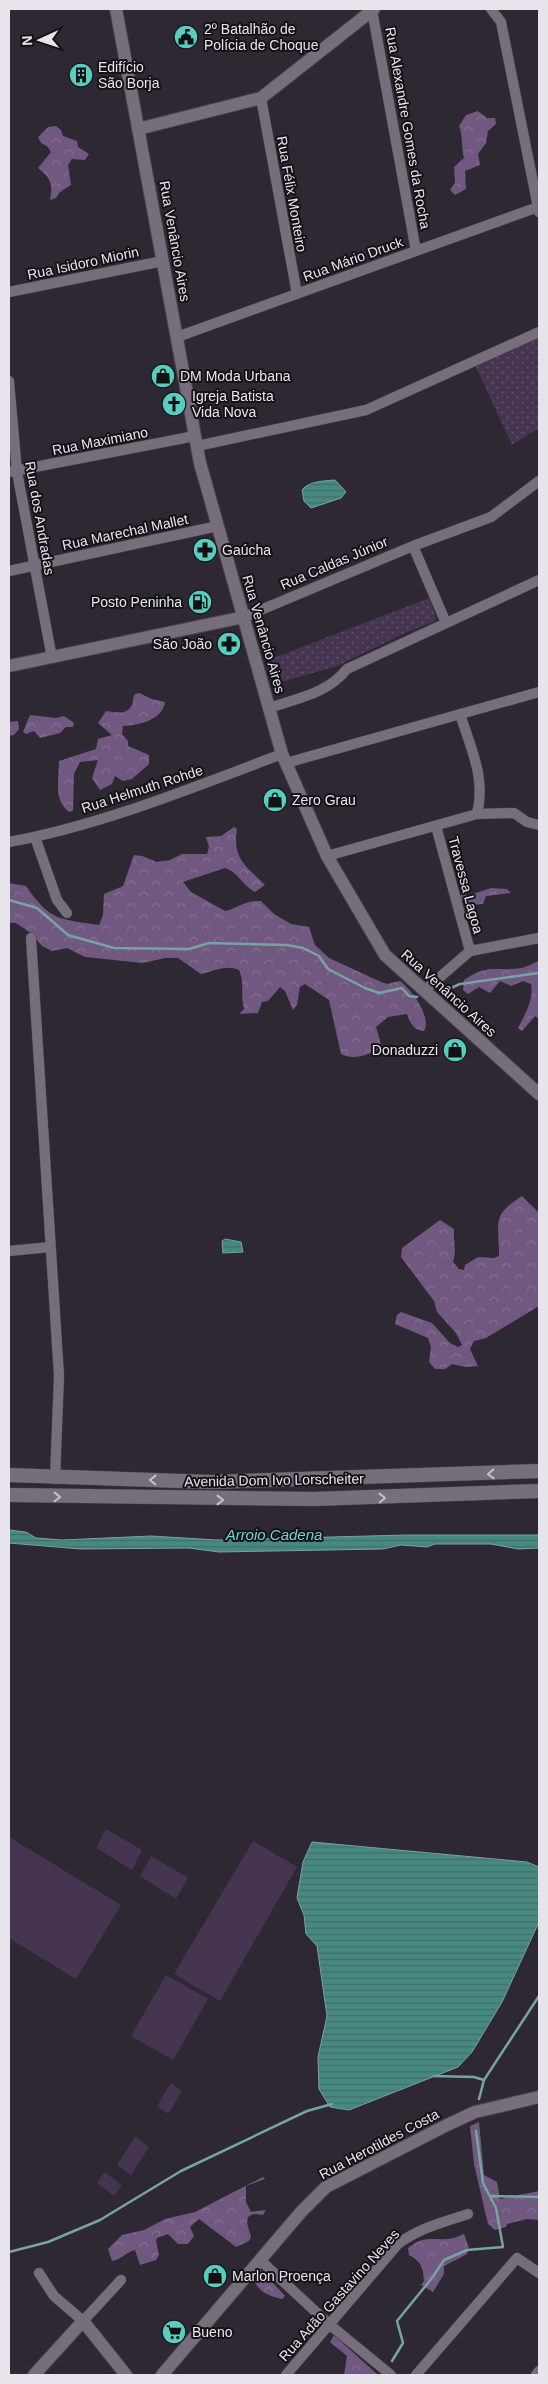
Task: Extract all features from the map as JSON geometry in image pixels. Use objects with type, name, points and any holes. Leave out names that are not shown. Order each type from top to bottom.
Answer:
[{"type":"main road","name":"Avenida Dom Ivo Lorscheiter","points":[[9,1475],[210,1482],[539,1472]]},
{"type":"main road","name":"Avenida Dom Ivo Lorscheiter","points":[[9,1495],[74,1498],[314,1499],[539,1492]]},
{"type":"street","name":"Rua Venâncio Aires","points":[[116,9],[196,441],[284,759],[327,856],[385,955],[539,1094]]},
{"type":"street","points":[[138,129],[261,98],[373,9]]},
{"type":"street","name":"Rua Alexandre Gomes da Rocha","points":[[373,9],[416,251]]},
{"type":"street","points":[[491,9],[501,22],[539,209]]},
{"type":"street","name":"Rua Félix Monteiro","points":[[261,98],[297,294]]},
{"type":"street","name":"Rua Mário Druck","points":[[177,336],[539,209]]},
{"type":"street","name":"Rua Isidoro Miorin","points":[[9,292],[163,261]]},
{"type":"street","name":"Rua Maximiano","points":[[13,472],[366,410],[539,332]]},
{"type":"street","name":"Rua dos Andradas","points":[[9,381],[13,472],[52,658]]},
{"type":"street","name":"Rua Caldas Júnior","points":[[9,666],[244,617],[413,546],[491,517],[539,481]]},
{"type":"street","name":"Rua Marechal Mallet","points":[[9,571],[218,526]]},
{"type":"street","points":[[413,546],[446,623]]},
{"type":"street","points":[[269,708],[320,691],[337,682],[347,669],[539,580]]},
{"type":"street","name":"Rua Helmuth Rohde","points":[[9,842],[35,837],[284,759],[539,692]]},
{"type":"street","points":[[460,714],[481,784],[481,797],[477,814]]},
{"type":"street","points":[[327,856],[477,814],[514,813],[527,822],[539,825]]},
{"type":"street","name":"Travessa Lagoa","points":[[436,826],[470,951]]},
{"type":"street","points":[[35,837],[57,900],[67,913]]},
{"type":"street","points":[[31,938],[59,1376],[55,1478]]},
{"type":"street","points":[[424,991],[470,951],[539,938]]},
{"type":"street","points":[[9,1251],[50,1247]]},
{"type":"street","name":"Rua Herotildes Costa","points":[[162,2375],[306,2206],[326,2187],[475,2112],[539,2097]]},
{"type":"street","name":"Rua Adão Gastavino Neves","points":[[286,2375],[398,2244],[409,2235],[468,2214]]},
{"type":"street","points":[[416,2375],[517,2258],[539,2273]]},
{"type":"street","points":[[260,2260],[330,2325],[391,2375]]},
{"type":"street","points":[[39,2272],[54,2296],[83,2321],[126,2375]]},
{"type":"street","points":[[34,2375],[121,2280]]},
{"type":"street","points":[[536,2375],[539,2371]]},
{"type":"shaded area","points":[[539,335],[539,428],[512,445],[475,365]]},
{"type":"shaded area","points":[[335,480],[346,492],[341,498],[311,508],[304,501],[302,490],[305,487],[317,482]]},
{"type":"shaded area","points":[[429,598],[436,617],[435,621],[405,633],[337,666],[278,683],[271,659]]},
{"type":"shaded area","points":[[225,1239],[241,1242],[243,1252],[223,1253],[222,1241]]},
{"type":"shaded area","name":"Arroio Cadena","points":[[9,1530],[26,1532],[36,1538],[62,1540],[151,1536],[217,1540],[407,1535],[539,1535],[539,1548],[518,1549],[491,1544],[435,1544],[427,1547],[401,1545],[383,1549],[219,1552],[189,1548],[81,1549],[9,1543]]},
{"type":"shaded area","points":[[106,1829],[142,1850],[132,1870],[96,1848]]},
{"type":"shaded area","points":[[9,1837],[121,1905],[76,1979],[9,1938]]},
{"type":"shaded area","points":[[253,1841],[297,1867],[220,2001],[174,1974]]},
{"type":"shaded area","points":[[312,1842],[527,1862],[539,1867],[539,1922],[502,2002],[472,2052],[458,2067],[349,2110],[330,2107],[319,2089],[318,2057],[327,2016],[317,1946],[306,1934],[304,1915],[297,1898],[303,1862]]},
{"type":"shaded area","points":[[151,1856],[188,1878],[176,1899],[140,1876]]},
{"type":"shaded area","points":[[166,1975],[208,1999],[173,2060],[131,2036]]},
{"type":"shaded area","points":[[171,2083],[182,2091],[168,2114],[157,2106]]},
{"type":"shaded area","points":[[135,2137],[149,2147],[131,2175],[117,2165]]},
{"type":"shaded area","points":[[104,2172],[122,2185],[114,2196],[97,2183]]},
{"type":"green space","points":[[478,111],[487,118],[495,118],[496,124],[488,131],[486,143],[478,154],[480,165],[465,171],[466,189],[455,195],[450,190],[455,183],[454,167],[464,158],[459,126],[466,115]]},
{"type":"green space","points":[[56,126],[61,130],[63,136],[77,141],[78,147],[89,154],[85,160],[72,159],[68,165],[71,185],[60,192],[56,198],[50,200],[50,182],[46,175],[38,168],[51,152],[47,146],[41,143],[38,137],[48,127]]},
{"type":"green space","points":[[139,693],[165,702],[159,714],[154,718],[142,723],[123,726],[122,734],[128,741],[128,746],[149,755],[149,764],[132,779],[123,781],[115,776],[112,784],[100,790],[92,778],[98,760],[80,762],[74,774],[73,811],[69,812],[61,802],[59,795],[59,761],[96,749],[98,739],[112,735],[98,723],[106,711],[127,711],[132,705],[135,694]]},
{"type":"green space","points":[[30,715],[56,718],[64,716],[74,723],[73,727],[66,727],[60,733],[40,738],[34,731],[26,734],[23,732]]},
{"type":"green space","points":[[18,721],[19,729],[14,735],[9,736],[9,722]]},
{"type":"green space","points":[[234,827],[237,829],[237,848],[242,861],[265,885],[255,892],[230,870],[225,868],[183,882],[191,892],[225,911],[246,903],[261,901],[274,914],[291,924],[309,927],[315,945],[329,958],[387,984],[400,981],[420,1004],[426,1025],[424,1031],[413,1026],[407,1014],[388,1017],[376,1027],[382,1048],[362,1056],[346,1056],[341,1054],[329,1000],[305,984],[300,987],[297,1005],[293,1010],[285,991],[280,987],[268,1001],[262,1002],[258,1013],[239,1014],[244,1009],[242,980],[239,970],[234,968],[225,968],[201,974],[178,958],[165,958],[143,963],[85,957],[67,948],[52,951],[42,946],[32,934],[16,923],[9,923],[9,883],[26,886],[42,906],[56,916],[99,925],[103,915],[104,894],[123,886],[134,855],[157,862],[170,860],[182,854],[207,854],[209,847],[206,837],[221,836]]},
{"type":"green space","points":[[491,888],[507,889],[511,893],[486,896],[483,904],[468,905],[461,899],[461,892],[467,896]]},
{"type":"green space","points":[[539,961],[539,1019],[535,1016],[522,1031],[518,1028],[530,1001],[531,984],[523,981],[511,986],[500,981],[490,993],[479,987],[468,994],[463,990],[464,980],[480,972],[492,969],[521,968]]},
{"type":"green space","points":[[522,1196],[539,1213],[539,1306],[486,1338],[474,1341],[470,1349],[478,1366],[465,1367],[452,1364],[445,1369],[435,1369],[429,1362],[431,1347],[428,1338],[395,1324],[397,1315],[401,1312],[432,1323],[450,1343],[458,1347],[462,1345],[456,1333],[437,1312],[434,1301],[401,1257],[402,1248],[440,1220],[454,1229],[455,1254],[453,1262],[459,1269],[464,1270],[465,1265],[478,1257],[494,1258],[499,1256],[499,1219],[506,1208]]},
{"type":"green space","points":[[479,2122],[484,2175],[497,2182],[500,2199],[539,2191],[539,2220],[527,2219],[507,2224],[506,2227],[495,2230],[488,2224],[474,2164],[470,2126]]},
{"type":"green space","points":[[263,2177],[265,2179],[246,2186],[246,2202],[251,2212],[266,2210],[263,2215],[253,2214],[248,2217],[247,2223],[251,2237],[249,2241],[236,2247],[199,2219],[190,2227],[194,2236],[188,2244],[178,2244],[168,2234],[157,2238],[159,2255],[156,2260],[140,2265],[135,2250],[112,2261],[108,2249],[122,2235],[144,2230],[165,2219],[195,2212]]},
{"type":"green space","points":[[464,2234],[469,2248],[467,2254],[444,2266],[444,2274],[433,2292],[421,2285],[424,2281],[422,2269],[417,2260],[409,2255],[408,2248],[422,2240],[449,2239]]},
{"type":"green space","points":[[257,2271],[262,2271],[285,2296],[282,2299],[268,2295],[258,2287],[253,2278]]},
{"type":"green space","points":[[334,2335],[378,2375],[344,2375],[347,2356],[330,2342]]},
{"type":"waterway","points":[[9,900],[37,908],[68,935],[114,948],[189,949],[209,943],[287,945],[303,948],[319,956],[328,969],[365,988],[379,993],[402,988],[409,996],[417,997]]},
{"type":"waterway","points":[[442,992],[460,984],[539,973]]},
{"type":"waterway","points":[[479,2099],[484,2080],[539,1996]]},
{"type":"waterway","points":[[434,2076],[474,2077],[484,2080]]},
{"type":"waterway","points":[[9,2252],[48,2242],[100,2220],[181,2171],[307,2111],[332,2104]]},
{"type":"waterway","points":[[392,2361],[403,2343],[397,2321],[444,2260],[467,2250],[503,2247],[496,2208],[483,2183],[476,2131]]},
{"type":"waterway","points":[[491,2196],[539,2197]]},
{"type":"place","name":"2º Batalhão de Polícia de Choque","points":[[186,37]]},
{"type":"place","name":"Edifício São Borja","points":[[81,75]]},
{"type":"place","name":"DM Moda Urbana","points":[[163,376]]},
{"type":"place","name":"Igreja Batista Vida Nova","points":[[174,404]]},
{"type":"place","name":"Gaúcha","points":[[205,550]]},
{"type":"place","name":"Posto Peninha","points":[[200,602]]},
{"type":"place","name":"São João","points":[[229,644]]},
{"type":"place","name":"Zero Grau","points":[[275,800]]},
{"type":"place","name":"Donaduzzi","points":[[455,1050]]},
{"type":"place","name":"Marlon Proença","points":[[215,2276]]},
{"type":"place","name":"Bueno","points":[[174,2332]]}]
